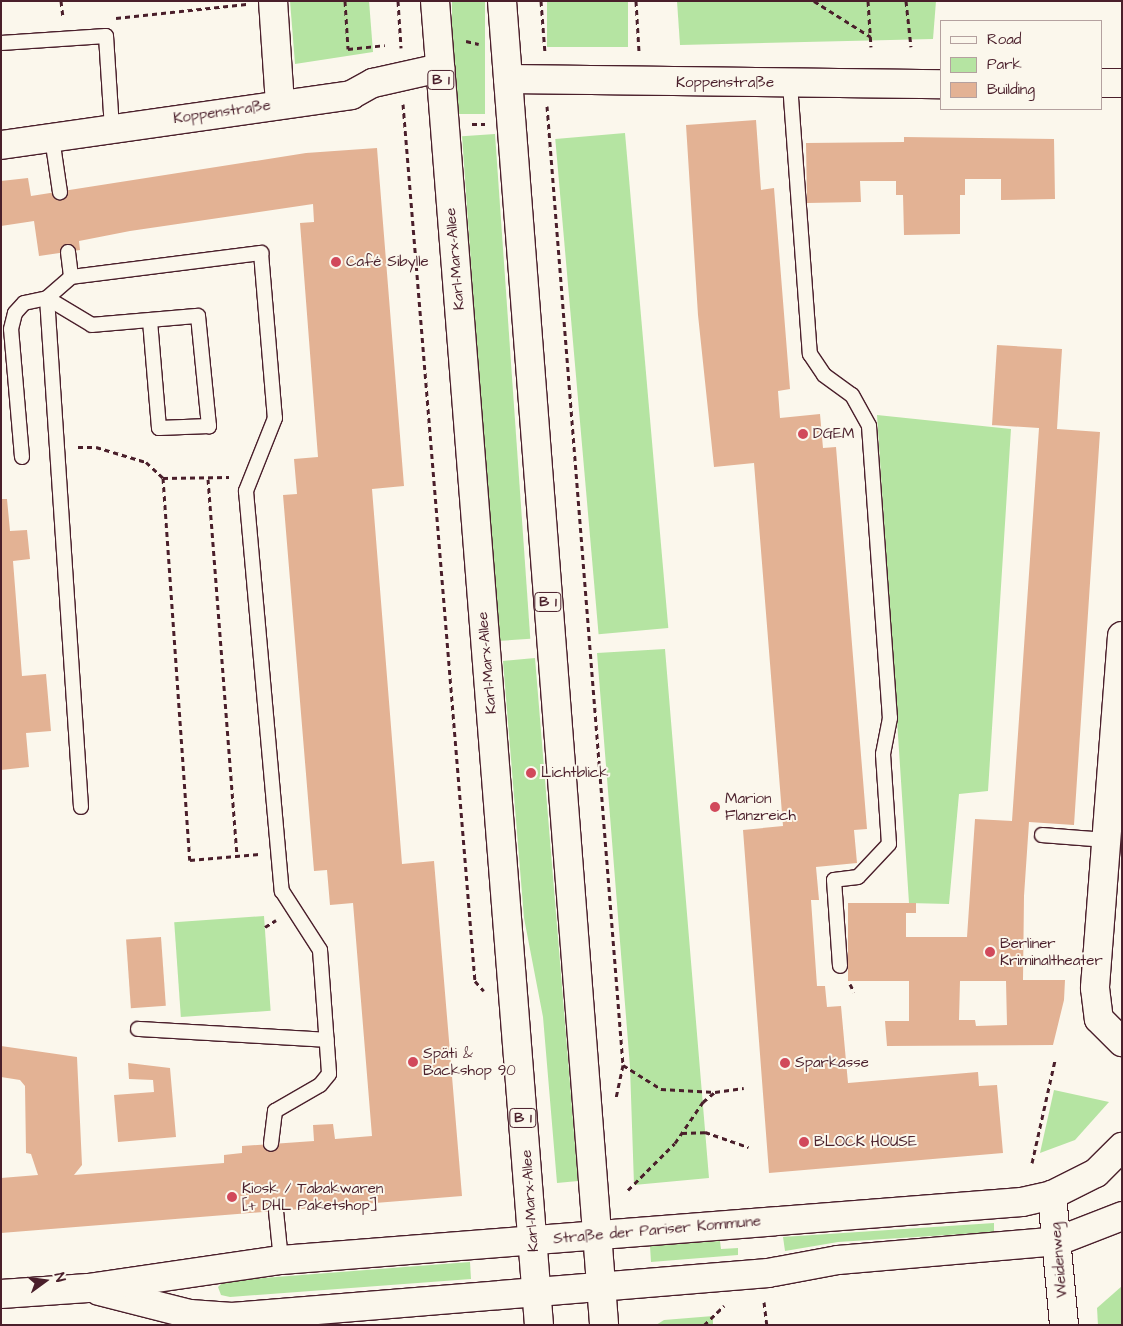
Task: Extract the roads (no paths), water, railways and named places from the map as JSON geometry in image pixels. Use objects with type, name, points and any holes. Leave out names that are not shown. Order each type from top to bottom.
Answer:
[{"type":"street","name":"Karl-Marx-Allee","points":[[435,1],[539,1325]]},
{"type":"street","name":"B 1","points":[[502,1],[604,1325]]},
{"type":"street","points":[[273,2],[280,104]]},
{"type":"street","name":"Koppenstraße","points":[[1,145],[351,95],[374,83],[440,68]]},
{"type":"street","name":"Koppenstraße","points":[[508,80],[940,84]]},
{"type":"street","points":[[1103,83],[1122,83]]},
{"type":"street","points":[[1122,636],[1095,988],[1098,1019],[1122,1042]]},
{"type":"street","name":"Straße der Pariser Kommune","points":[[1,1294],[88,1288],[280,1260],[1022,1202],[1052,1195],[1096,1173],[1122,1147]]},
{"type":"street","name":"Weidenweg","points":[[1052,1195],[1058,1241],[1064,1325]]},
{"type":"street","name":"Straße der Pariser Kommune","points":[[88,1288],[214,1317],[601,1287],[1058,1241],[1122,1216]]},
{"type":"lane","points":[[1,43],[106,36],[112,129]]},
{"type":"lane","points":[[790,84],[810,354],[824,375],[862,408],[869,426],[890,718],[883,754],[889,844],[858,877],[834,880],[840,966]]},
{"type":"lane","points":[[52,138],[60,192]]},
{"type":"lane","points":[[68,252],[71,277]]},
{"type":"lane","points":[[22,457],[11,329],[15,313],[24,303],[47,298],[71,277],[261,253],[275,418],[246,490],[282,891],[320,950],[329,1074],[320,1085],[275,1111],[272,1144]]},
{"type":"lane","points":[[47,298],[92,325],[150,320],[198,316],[209,426],[159,428],[150,320]]},
{"type":"lane","points":[[47,298],[81,807]]},
{"type":"lane","points":[[1042,835],[1106,840]]},
{"type":"lane","points":[[138,1029],[327,1040]]},
{"type":"lane","points":[[276,1211],[280,1260]]},
{"type":"place","name":"Café Sibylle","points":[[336,262]]},
{"type":"place","name":"DGEM","points":[[803,434]]},
{"type":"place","name":"Lichtblick","points":[[531,773]]},
{"type":"place","name":"Marion Flanzreich","points":[[715,807]]},
{"type":"place","name":"Berliner Kriminaltheater","points":[[990,952]]},
{"type":"place","name":"Späti & Backshop 90","points":[[413,1062]]},
{"type":"place","name":"Sparkasse","points":[[785,1063]]},
{"type":"place","name":"BLOCK HOUSE","points":[[804,1142]]},
{"type":"place","name":"Kiosk / Tabakwaren [+ DHL Paketshop]","points":[[232,1197]]}]
